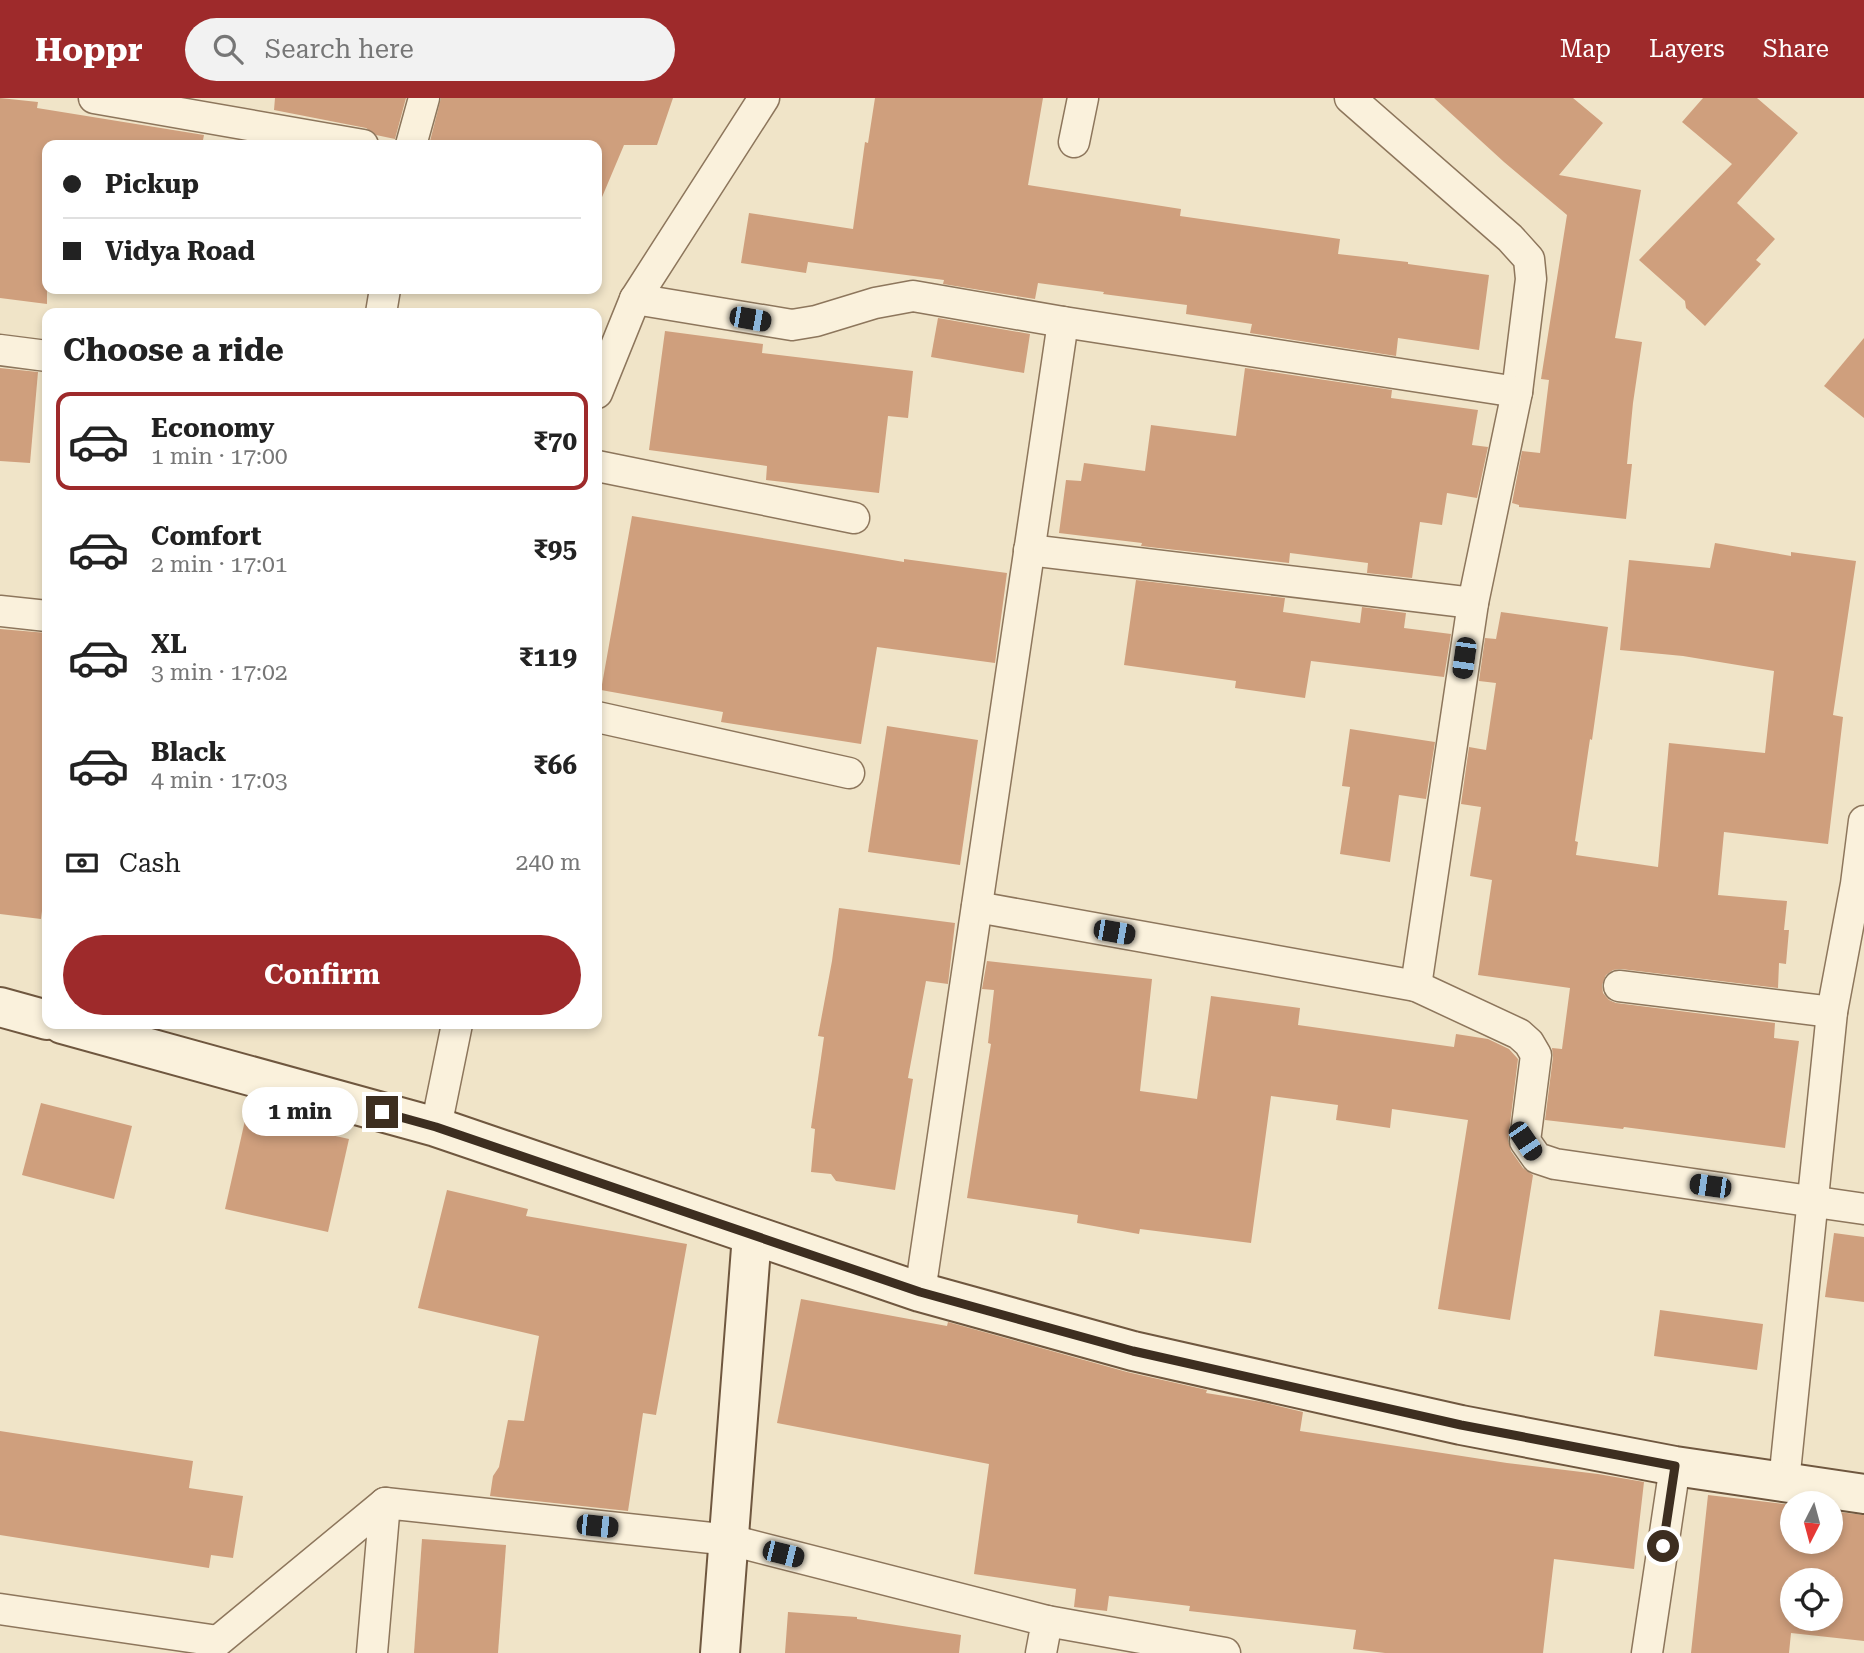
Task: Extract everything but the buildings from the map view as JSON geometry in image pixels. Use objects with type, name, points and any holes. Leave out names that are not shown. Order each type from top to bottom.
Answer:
[{"type":"street","points":[[94,98],[334,140]]},
{"type":"street","points":[[412,140],[424,98]]},
{"type":"street","points":[[602,381],[635,299],[764,98]]},
{"type":"street","points":[[1074,142],[1083,98]]},
{"type":"street","points":[[1350,98],[1510,238],[1529,259],[1531,279],[1517,392],[1472,603],[1416,986]]},
{"type":"street","points":[[635,299],[792,325],[913,296],[1063,322],[1517,392]]},
{"type":"street","points":[[920,1292],[1063,322]]},
{"type":"street","points":[[0,350],[42,355]]},
{"type":"street","points":[[602,467],[854,518]]},
{"type":"street","points":[[1029,550],[1472,603]]},
{"type":"street","points":[[0,611],[42,615]]},
{"type":"street","points":[[602,718],[849,774]]},
{"type":"street","points":[[1784,1482],[1832,1012],[1856,884],[1864,821]]},
{"type":"street","points":[[976,907],[1416,986],[1518,1034],[1529,1043],[1536,1055],[1525,1141],[1537,1158],[1555,1164],[1864,1209]]},
{"type":"street","points":[[1619,986],[1832,1012]]},
{"type":"street","points":[[0,1007],[42,1019]]},
{"type":"street","points":[[80,1029],[436,1127],[920,1292],[1133,1351],[1461,1425],[1675,1466],[1864,1494]]},
{"type":"street","points":[[436,1127],[456,1029]]},
{"type":"street","points":[[720,1653],[752,1235]]},
{"type":"street","points":[[1647,1653],[1675,1466]]},
{"type":"street","points":[[372,1653],[385,1503]]},
{"type":"street","points":[[0,1609],[218,1640],[385,1503],[730,1540],[1047,1621],[1225,1653]]},
{"type":"street","points":[[1041,1653],[1047,1621]]},
{"type":"route","points":[[382,1112],[436,1127],[920,1292],[1133,1351],[1461,1425],[1675,1466],[1663,1546]]}]
